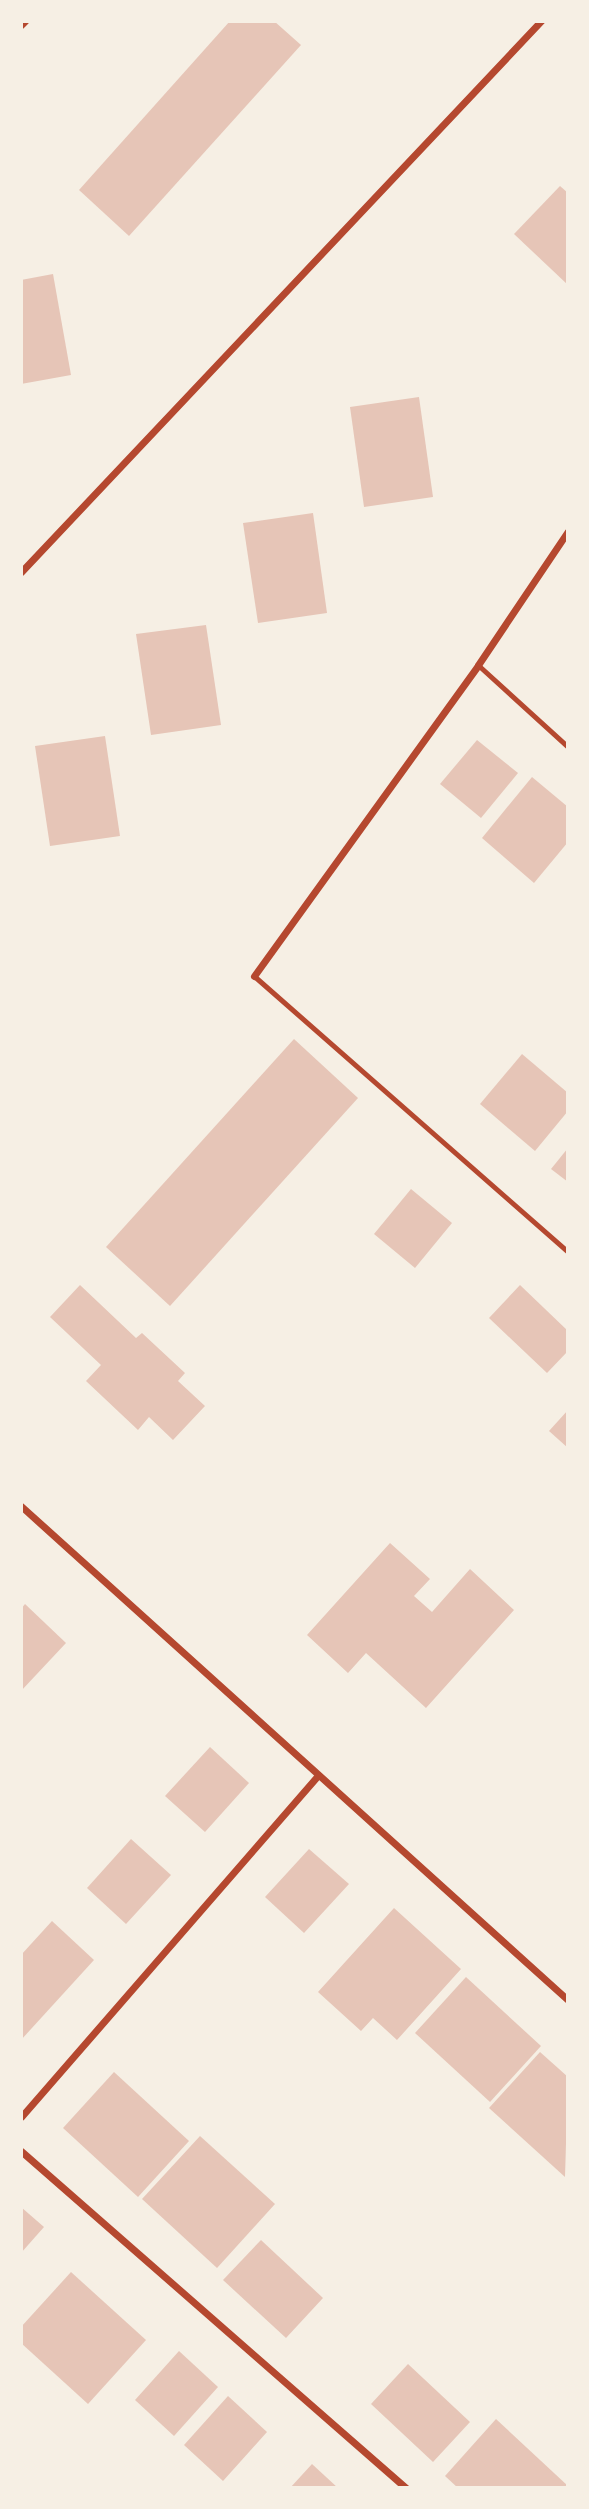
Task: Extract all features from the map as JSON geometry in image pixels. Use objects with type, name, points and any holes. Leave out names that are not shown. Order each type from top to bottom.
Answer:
[{"type":"street","points":[[21,25],[25,21]]},
{"type":"street","points":[[21,572],[541,21]]},
{"type":"street","points":[[254,976],[478,665],[568,531]]},
{"type":"street","points":[[21,1506],[568,2000]]},
{"type":"street","points":[[21,2117],[318,1774]]},
{"type":"street","points":[[21,2151],[406,2488]]},
{"type":"lane","points":[[478,665],[568,747]]},
{"type":"lane","points":[[254,976],[568,1252]]},
{"type":"building","points":[[230,21],[274,21],[301,45],[129,236],[79,190]]},
{"type":"building","points":[[560,186],[568,193],[568,285],[514,234]]},
{"type":"building","points":[[53,274],[71,375],[21,384],[21,280]]},
{"type":"building","points":[[419,397],[433,497],[364,507],[350,407]]},
{"type":"building","points":[[313,513],[327,613],[258,623],[243,523]]},
{"type":"building","points":[[206,625],[221,725],[151,735],[136,634]]},
{"type":"building","points":[[105,736],[120,836],[50,846],[35,746]]},
{"type":"building","points":[[477,740],[518,773],[481,818],[440,784]]},
{"type":"building","points":[[532,777],[568,807],[568,842],[534,883],[482,838]]},
{"type":"building","points":[[294,1039],[358,1098],[170,1306],[106,1247]]},
{"type":"building","points":[[522,1054],[568,1093],[568,1111],[535,1151],[480,1104]]},
{"type":"building","points":[[568,1148],[568,1182],[551,1169]]},
{"type":"building","points":[[411,1189],[452,1223],[415,1268],[374,1234]]},
{"type":"building","points":[[80,1285],[136,1338],[142,1333],[185,1373],[178,1381],[205,1406],[173,1440],[149,1417],[138,1430],[86,1381],[101,1365],[50,1317]]},
{"type":"building","points":[[520,1285],[568,1331],[568,1351],[547,1373],[489,1318]]},
{"type":"building","points":[[568,1410],[568,1448],[549,1431]]},
{"type":"building","points":[[390,1543],[430,1579],[414,1596],[432,1612],[470,1569],[514,1610],[426,1708],[366,1653],[348,1673],[307,1635]]},
{"type":"building","points":[[25,1604],[66,1643],[21,1691],[21,1609]]},
{"type":"building","points":[[210,1747],[249,1783],[205,1832],[165,1796]]},
{"type":"building","points":[[131,1839],[171,1875],[126,1924],[87,1888]]},
{"type":"building","points":[[309,1849],[349,1884],[304,1933],[265,1897]]},
{"type":"building","points":[[394,1908],[461,1969],[397,2040],[373,2018],[361,2031],[318,1992]]},
{"type":"building","points":[[52,1921],[94,1960],[21,2040],[21,1955]]},
{"type":"building","points":[[466,1977],[541,2046],[490,2102],[415,2033]]},
{"type":"building","points":[[540,2052],[568,2077],[565,2177],[489,2108]]},
{"type":"building","points":[[114,2072],[189,2141],[138,2197],[63,2128]]},
{"type":"building","points":[[200,2136],[275,2204],[217,2268],[142,2199]]},
{"type":"building","points":[[21,2207],[44,2227],[21,2253]]},
{"type":"building","points":[[261,2240],[323,2298],[286,2338],[223,2280]]},
{"type":"building","points":[[71,2272],[146,2340],[88,2404],[21,2343],[21,2327]]},
{"type":"building","points":[[179,2351],[218,2387],[174,2436],[135,2400]]},
{"type":"building","points":[[408,2364],[470,2422],[433,2462],[371,2404]]},
{"type":"building","points":[[228,2396],[267,2432],[223,2481],[184,2445]]},
{"type":"building","points":[[496,2419],[568,2488],[458,2488],[445,2476]]},
{"type":"building","points":[[312,2464],[338,2488],[290,2488]]}]
